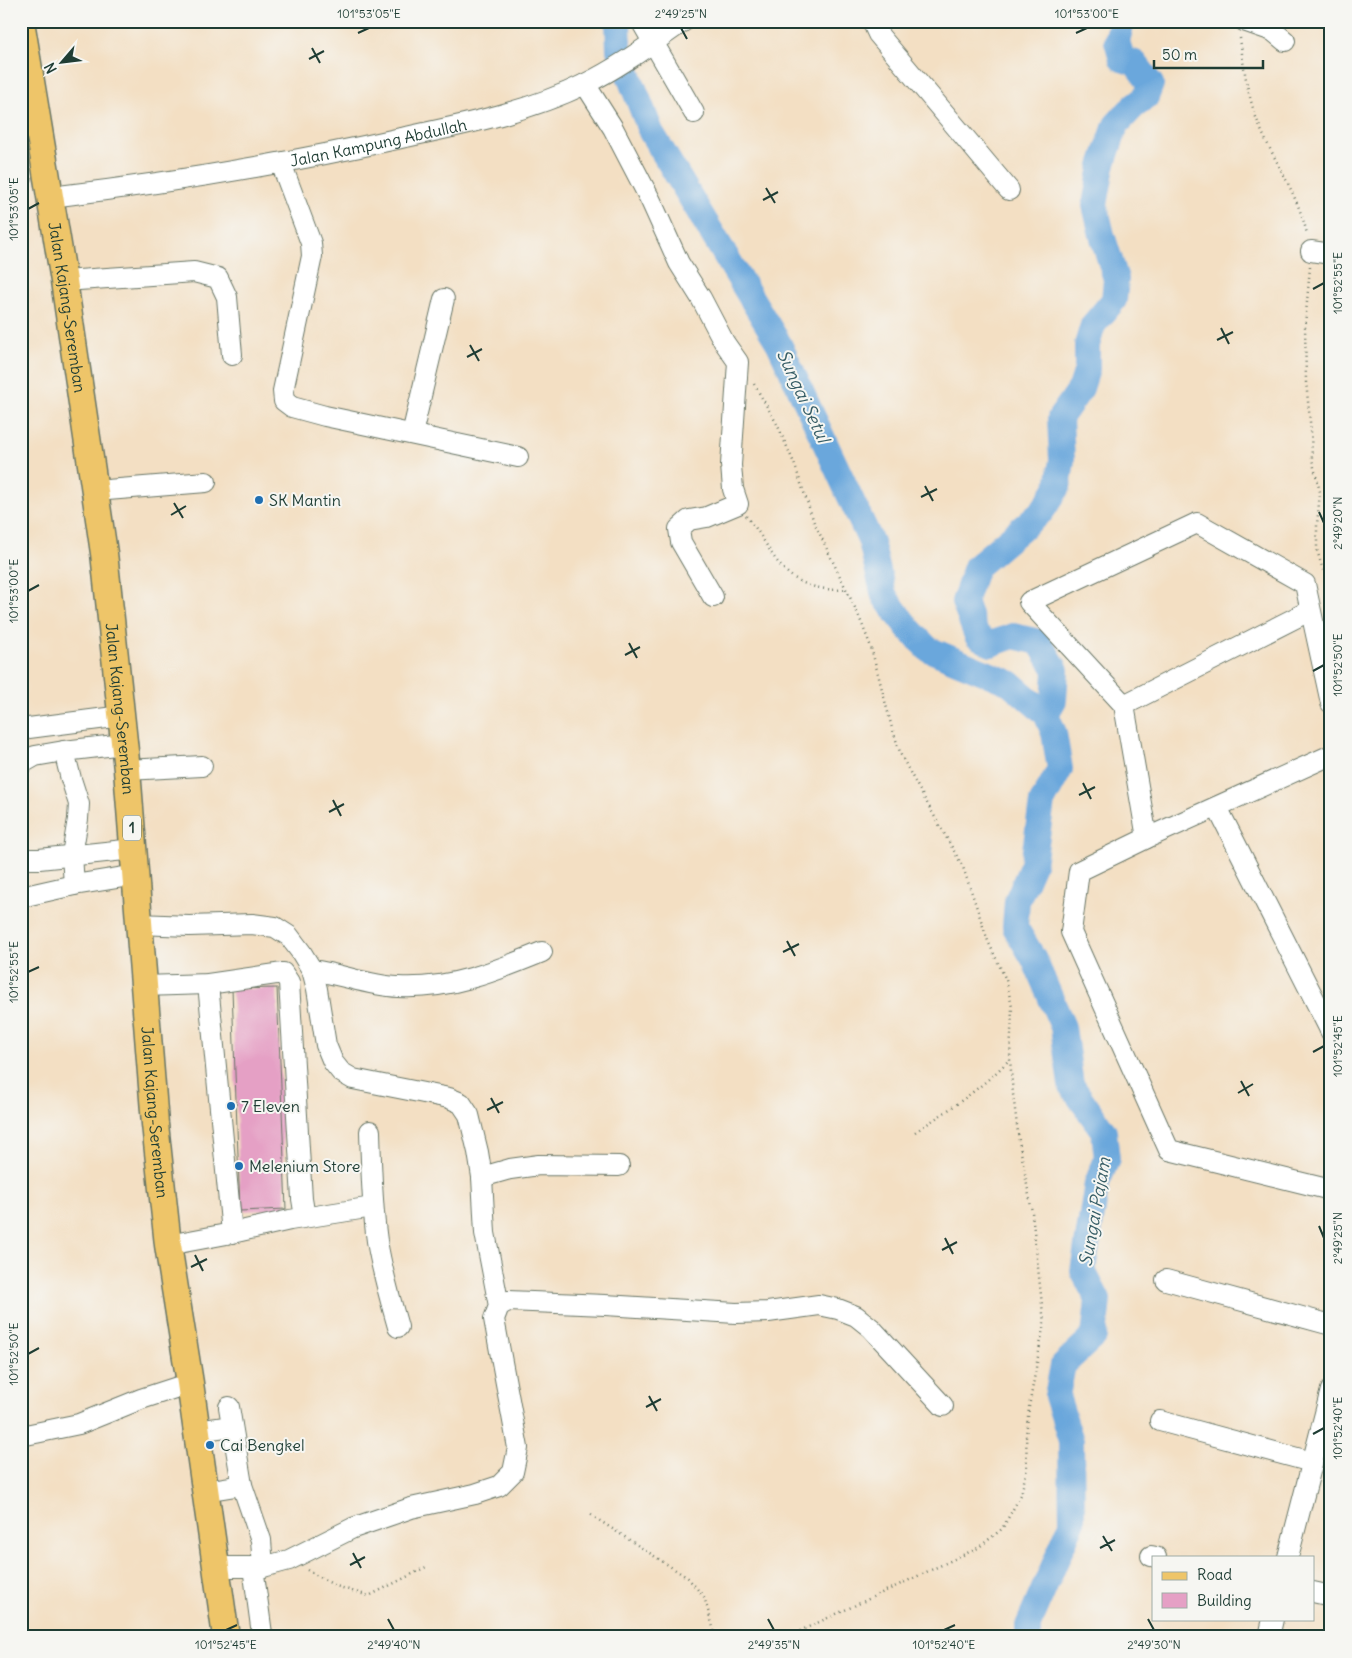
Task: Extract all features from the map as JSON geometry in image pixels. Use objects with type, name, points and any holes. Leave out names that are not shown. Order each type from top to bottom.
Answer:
[{"type":"main road","name":"Jalan Kajang-Seremban","points":[[21,21],[51,197],[95,491],[122,716],[134,849],[143,986],[168,1245],[190,1383],[226,1637]]},
{"type":"street","points":[[641,21],[694,113]]},
{"type":"street","name":"Jalan Kampung Abdullah","points":[[51,197],[281,164],[452,127],[523,108],[585,84],[684,21]]},
{"type":"street","points":[[872,21],[878,34],[1009,190]]},
{"type":"street","points":[[1242,26],[1273,31],[1285,41]]},
{"type":"street","points":[[585,84],[613,128],[651,201],[679,263],[701,298],[724,342],[738,362],[731,465],[733,489],[738,504],[707,517],[689,520],[679,529],[681,542],[713,597]]},
{"type":"street","points":[[281,164],[310,243],[312,256],[283,391],[284,401],[292,407],[325,416],[518,456]]},
{"type":"street","points":[[64,282],[194,272],[218,278],[226,297],[232,355]]},
{"type":"street","points":[[412,434],[444,299]]},
{"type":"street","points":[[95,491],[206,482]]},
{"type":"street","points":[[1147,838],[1124,705],[1029,602],[1197,523],[1305,584],[1331,703]]},
{"type":"street","points":[[1124,705],[1305,613]]},
{"type":"street","points":[[21,729],[122,716]]},
{"type":"street","points":[[21,764],[35,756],[124,744]]},
{"type":"street","points":[[64,751],[70,779],[79,804],[72,856],[74,885]]},
{"type":"street","points":[[1331,756],[1147,838],[1079,871],[1071,932],[1169,1150],[1331,1190]]},
{"type":"street","points":[[127,770],[202,766]]},
{"type":"street","points":[[1217,807],[1331,1032]]},
{"type":"street","points":[[21,859],[72,856],[134,849]]},
{"type":"street","points":[[21,897],[74,885],[136,875]]},
{"type":"street","points":[[139,924],[190,926],[252,924],[275,927],[289,936],[312,970],[326,1045],[333,1062],[341,1072],[353,1079],[449,1098],[461,1103],[469,1115],[478,1152],[482,1177],[485,1232],[499,1306],[494,1319],[518,1448],[513,1472],[499,1486],[475,1494],[411,1508],[353,1528],[289,1560],[258,1567],[216,1567]]},
{"type":"street","points":[[312,970],[398,987],[429,986],[461,981],[493,972],[542,952]]},
{"type":"street","points":[[143,986],[208,984],[283,974],[289,982],[302,1199],[305,1217]]},
{"type":"street","points":[[208,984],[232,1233]]},
{"type":"street","points":[[370,1130],[373,1207],[377,1241],[386,1288],[398,1327]]},
{"type":"street","points":[[482,1177],[510,1169],[539,1165],[619,1166]]},
{"type":"street","points":[[168,1245],[305,1217],[373,1207]]},
{"type":"street","points":[[1166,1280],[1331,1325]]},
{"type":"street","points":[[499,1306],[508,1301],[605,1304],[736,1313],[768,1312],[819,1305],[829,1307],[856,1316],[871,1328],[943,1406]]},
{"type":"street","points":[[21,1436],[80,1424],[141,1399],[190,1383]]},
{"type":"street","points":[[1288,1556],[1331,1390]]},
{"type":"street","points":[[197,1431],[231,1416],[242,1486],[261,1540],[258,1567],[262,1634]]},
{"type":"street","points":[[1160,1421],[1312,1462]]},
{"type":"street","points":[[205,1491],[242,1486]]},
{"type":"street","points":[[1314,1592],[1331,1596]]},
{"type":"street","points":[[1269,1637],[1273,1620]]},
{"type":"path","points":[[1242,26],[1244,73],[1251,104],[1261,131],[1321,253],[1305,325],[1306,382],[1312,459],[1320,492],[1316,525],[1317,550],[1322,567],[1331,580]]},
{"type":"path","points":[[738,362],[756,387],[777,424],[794,463],[814,522],[871,647],[901,755],[963,867],[988,942],[1006,980],[1012,1007],[1010,1059],[1019,1141],[1032,1212],[1044,1323],[1029,1407],[1026,1435],[1027,1468],[1021,1495],[1002,1528],[978,1548],[787,1637]]},
{"type":"path","points":[[738,504],[756,527],[782,569],[801,583],[822,588],[846,590]]},
{"type":"path","points":[[915,1132],[965,1100],[993,1077],[1010,1059]]},
{"type":"path","points":[[591,1515],[688,1578],[704,1597],[716,1637]]},
{"type":"path","points":[[289,1560],[336,1586],[369,1596],[428,1566]]},
{"type":"building","points":[[277,988],[286,1209],[240,1211],[232,989]]},
{"type":"waterway","name":"Sungai Pajam","points":[[618,21],[619,50],[651,132],[779,344],[871,542],[884,596],[908,628],[928,649],[1010,683],[1046,714],[1054,733],[1060,769],[1042,802],[1033,864],[1017,901],[1015,927],[1034,959],[1063,1027],[1071,1085],[1104,1132],[1107,1159],[1097,1183],[1083,1271],[1098,1300],[1094,1336],[1063,1365],[1057,1396],[1071,1441],[1072,1523],[1028,1626],[1028,1637]]},
{"type":"waterway","name":"Sungai Pajam","points":[[1046,714],[1054,700],[1056,670],[1039,642],[1013,636],[991,644],[977,636],[964,602],[976,567],[1042,511],[1058,487],[1062,460],[1060,418],[1081,388],[1087,369],[1087,345],[1093,325],[1114,300],[1116,279],[1095,205],[1102,166],[1116,125],[1133,107],[1146,97],[1151,84],[1135,63],[1122,59],[1117,41],[1122,21]]},
{"type":"place","name":"SK Mantin","points":[[259,500]]},
{"type":"place","name":"7 Eleven","points":[[231,1106]]},
{"type":"place","name":"Melenium Store","points":[[239,1166]]},
{"type":"place","name":"Cai Bengkel","points":[[210,1445]]},
{"type":"water label","name":"Sungai Setul","points":[[803,396]]}]
